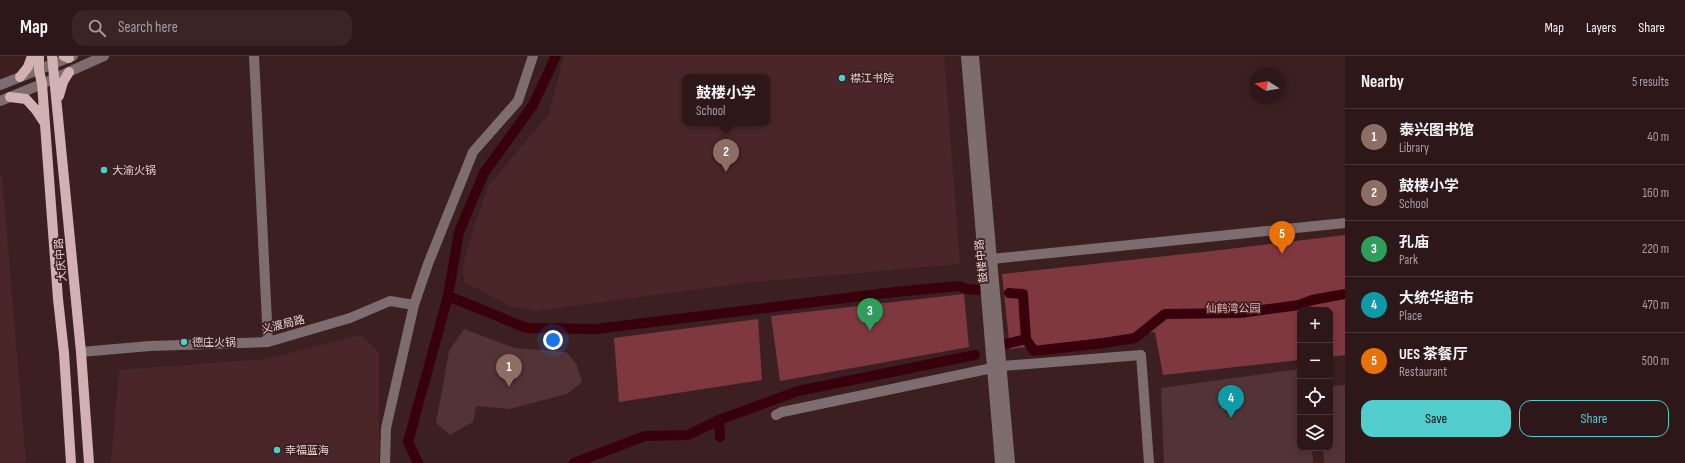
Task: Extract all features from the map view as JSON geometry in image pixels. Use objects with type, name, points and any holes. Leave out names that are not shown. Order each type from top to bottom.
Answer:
[{"type":"main road","points":[[20,77],[28,67],[32,56]]},
{"type":"main road","name":"大庆中路","points":[[38,56],[42,84],[58,299],[64,353],[71,463]]},
{"type":"main road","name":"大庆中路","points":[[52,60],[81,352],[89,463]]},
{"type":"main road","points":[[57,102],[63,82],[69,72]]},
{"type":"main road","points":[[5,99],[26,99],[45,123]]},
{"type":"street","points":[[5,99],[55,79],[104,56]]},
{"type":"street","points":[[254,56],[268,342]]},
{"type":"street","points":[[385,463],[386,428],[414,305],[443,225],[474,152],[518,102],[533,56]]},
{"type":"street","points":[[966,56],[997,367],[1000,463]]},
{"type":"street","name":"鼓楼中路","points":[[974,56],[992,259],[997,367],[1010,463]]},
{"type":"street","points":[[0,85],[39,70],[52,60],[69,57]]},
{"type":"street","points":[[992,259],[1345,223]]},
{"type":"street","name":"义渡局路","points":[[81,352],[150,346],[268,342],[350,318],[390,301],[414,305]]},
{"type":"street","points":[[776,414],[997,367],[1141,354],[1149,463]]},
{"type":"shaded area","points":[[564,56],[944,56],[960,264],[752,282],[536,311],[510,306],[464,282],[463,265],[475,223],[489,185],[549,114]]},
{"type":"shaded area","points":[[0,175],[2,176],[26,463],[0,463]]},
{"type":"shaded area","points":[[361,335],[379,352],[379,463],[111,463],[119,370],[267,359]]},
{"type":"green space","name":"仙鹤湾公园","points":[[1345,235],[1345,355],[1333,357],[1333,307],[1297,307],[1297,360],[1163,375],[1155,332],[1010,349],[1002,274]]},
{"type":"green space","points":[[964,294],[969,347],[780,381],[771,316]]},
{"type":"green space","points":[[758,319],[762,380],[619,402],[614,338]]},
{"type":"building","points":[[464,329],[515,348],[566,352],[576,363],[582,382],[567,394],[509,409],[476,406],[473,422],[450,435],[436,423],[449,351]]},
{"type":"building","points":[[1297,369],[1297,451],[1312,451],[1313,463],[1164,463],[1161,388]]},
{"type":"building","points":[[1345,385],[1345,463],[1324,463],[1323,451],[1333,451],[1333,386]]},
{"type":"waterway","points":[[418,463],[408,442],[448,296],[459,232],[484,173],[533,105],[556,56]]},
{"type":"waterway","points":[[448,296],[526,328],[596,329],[895,292],[959,286],[967,289],[978,290]]},
{"type":"waterway","points":[[1009,293],[1023,294],[1026,339],[1034,351],[1135,338],[1165,314],[1240,313],[1299,305],[1312,300],[1345,294]]},
{"type":"waterway","points":[[1006,344],[1026,339]]},
{"type":"waterway","points":[[574,463],[645,436],[688,435],[719,420],[798,391],[975,355]]},
{"type":"waterway","points":[[719,420],[720,437]]},
{"type":"place","name":"襟江书院","points":[[842,78]]},
{"type":"place","name":"大渝火锅","points":[[104,170]]},
{"type":"place","name":"鼓楼小学","points":[[726,172]]},
{"type":"place","name":"UES 茶餐厅","points":[[1282,254]]},
{"type":"place","name":"孔庙","points":[[870,331]]},
{"type":"place","name":"德庄火锅","points":[[184,342]]},
{"type":"place","name":"泰兴图书馆","points":[[509,387]]},
{"type":"place","name":"大统华超市","points":[[1231,418]]},
{"type":"place","name":"幸福蓝海","points":[[277,450]]}]
